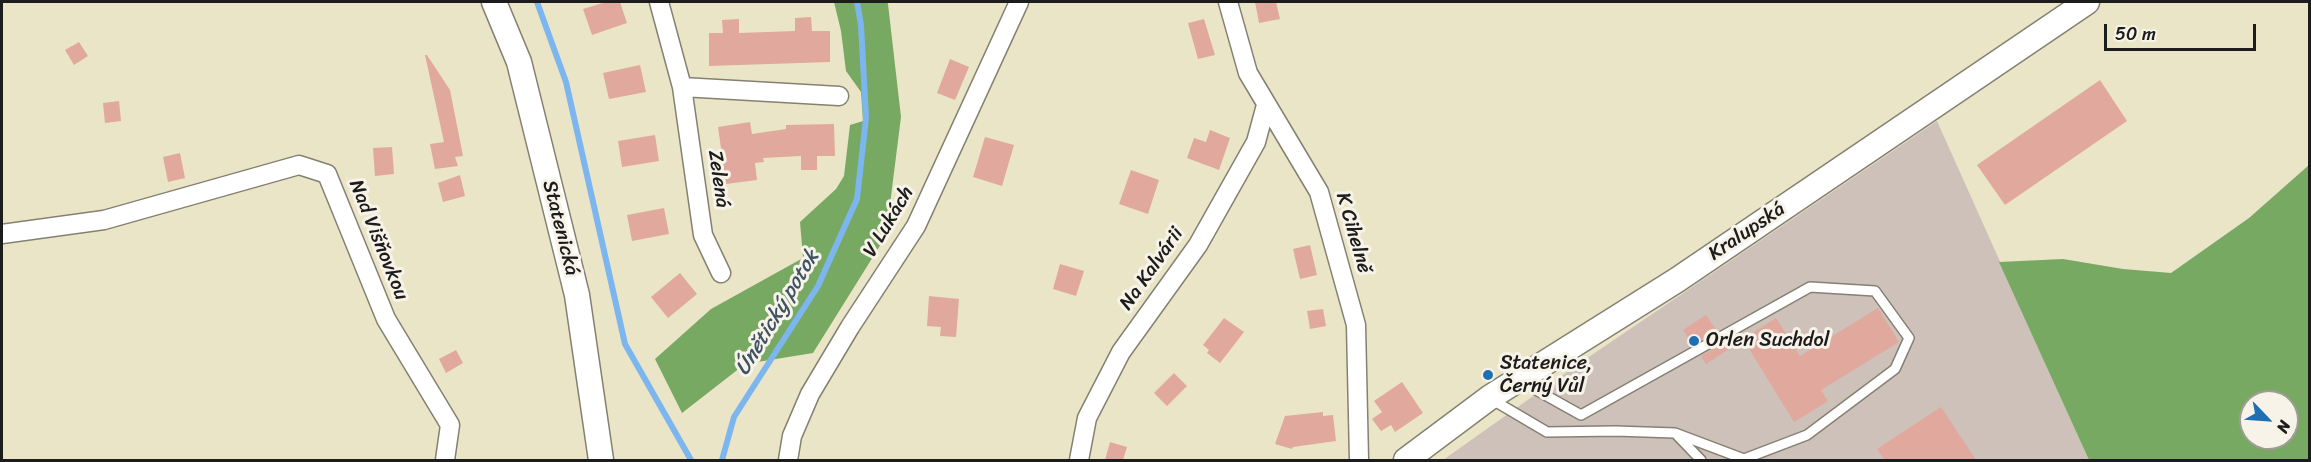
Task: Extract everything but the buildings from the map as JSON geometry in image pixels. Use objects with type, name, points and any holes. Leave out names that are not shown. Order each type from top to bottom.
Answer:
[{"type":"main road","name":"Statenická","points":[[494,2],[519,62],[577,295],[601,460]]},
{"type":"main road","name":"Kralupská","points":[[1407,460],[1489,398],[1677,280],[2087,2]]},
{"type":"street","name":"Zelená","points":[[659,2],[682,87],[703,235],[722,273]]},
{"type":"street","name":"V Lukách","points":[[788,460],[792,436],[807,402],[850,327],[916,226],[1019,2]]},
{"type":"street","name":"K Cihelně","points":[[1228,2],[1248,73],[1319,192],[1356,325],[1359,460]]},
{"type":"street","points":[[682,87],[839,96]]},
{"type":"street","name":"Na Kalvárii","points":[[1079,460],[1087,418],[1121,352],[1198,245],[1256,142],[1266,105]]},
{"type":"street","name":"Nad Višňovkou","points":[[2,234],[104,220],[299,165],[327,174],[386,319],[450,424],[445,460]]},
{"type":"lane","points":[[1489,398],[1547,432],[1615,430],[1675,433],[1744,459],[1807,435],[1895,369],[1909,338],[1875,291],[1810,287],[1581,415],[1518,380]]},
{"type":"lane","points":[[1675,433],[1701,460]]},
{"type":"shaded area","points":[[1937,121],[2089,460],[1443,460],[1574,367]]},
{"type":"green space","points":[[834,2],[887,2],[888,4],[901,117],[886,236],[813,353],[745,364],[682,413],[655,359],[711,309],[803,258],[800,222],[836,189],[844,176],[850,125],[863,121],[861,92],[846,71],[841,31]]},
{"type":"green space","points":[[2309,165],[2309,460],[2089,460],[1999,262],[2063,259],[2123,269],[2171,273],[2249,218]]},
{"type":"waterway","points":[[537,2],[566,82],[625,344],[691,460]]},
{"type":"waterway","name":"Únětický potok","points":[[722,460],[734,417],[818,286],[857,199],[866,118],[861,25],[857,2]]},
{"type":"place","name":"Orlen Suchdol","points":[[1694,341]]},
{"type":"place","name":"Statenice, Černý Vůl","points":[[1488,375]]}]
